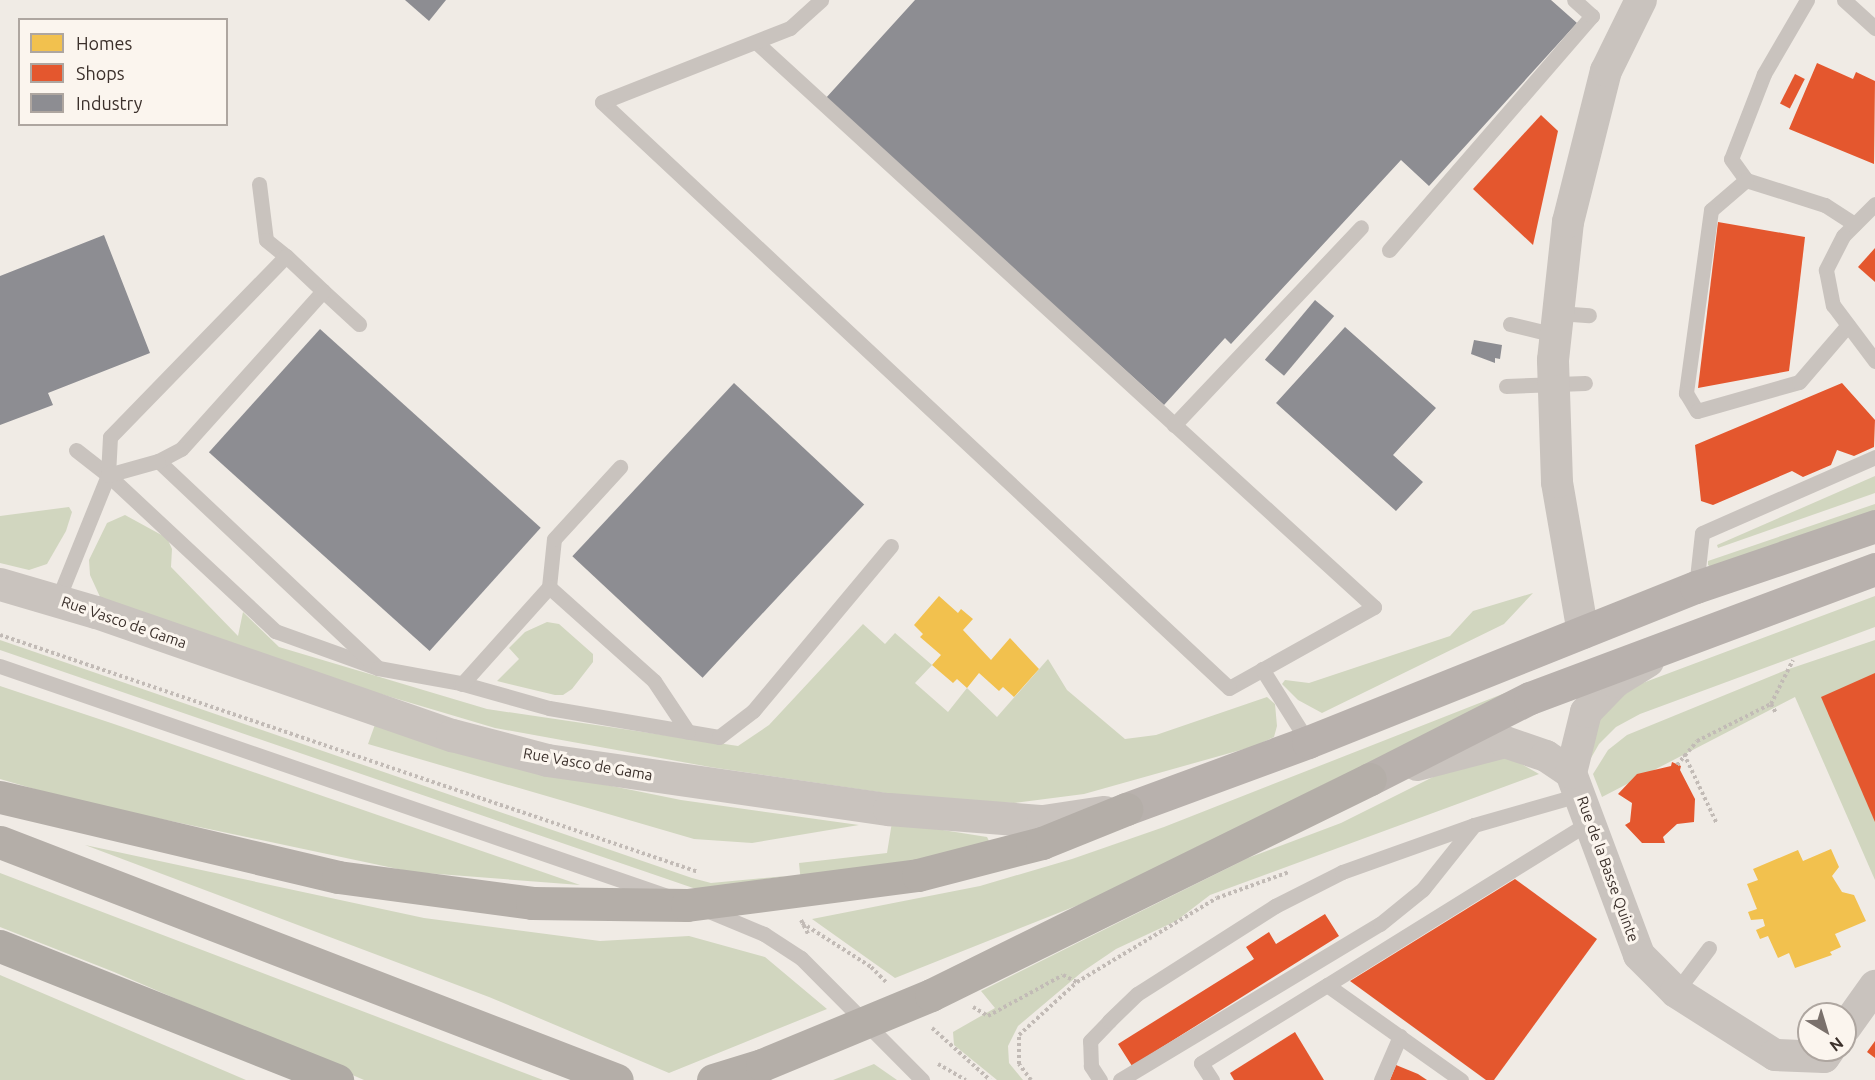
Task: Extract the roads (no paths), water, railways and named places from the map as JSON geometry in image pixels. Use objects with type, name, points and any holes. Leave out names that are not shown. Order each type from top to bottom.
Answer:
[{"type":"highway","points":[[713,1080],[762,1065],[931,995],[1370,779]]},
{"type":"highway","points":[[0,797],[338,878],[532,903],[687,904],[918,874],[1042,843],[1126,809]]},
{"type":"highway","points":[[0,842],[617,1080]]},
{"type":"highway","points":[[0,946],[337,1080]]},
{"type":"main road","points":[[1126,809],[1308,742],[1696,587],[1875,526]]},
{"type":"main road","points":[[1370,779],[1530,698],[1684,638],[1875,569]]},
{"type":"street","points":[[1583,633],[1557,482],[1554,385],[1557,324],[1568,222],[1606,71],[1641,0]]},
{"type":"street","name":"Rue Vasco de Gama","points":[[0,584],[58,599],[452,735],[547,760],[889,809],[1043,820],[1126,809]]},
{"type":"street","points":[[1582,796],[1586,712],[1615,682],[1684,638]]},
{"type":"street","points":[[1370,779],[1490,743],[1505,742],[1546,756],[1582,796]]},
{"type":"street","name":"Rue de la Basse Quinte","points":[[1582,796],[1639,955],[1676,992],[1775,1055],[1797,1056]]},
{"type":"street","points":[[1857,1011],[1875,986]]},
{"type":"lane","points":[[757,43],[1374,607],[1229,688],[603,102],[757,43],[790,28],[821,0]]},
{"type":"lane","points":[[1389,250],[1592,16],[1574,0]]},
{"type":"lane","points":[[1807,0],[1764,74],[1731,159],[1746,180],[1826,205],[1854,224]]},
{"type":"lane","points":[[1844,0],[1875,28]]},
{"type":"lane","points":[[1746,180],[1711,210],[1686,393],[1697,411],[1799,382],[1848,325]]},
{"type":"lane","points":[[259,184],[266,240],[359,324]]},
{"type":"lane","points":[[1875,204],[1843,236],[1826,270],[1833,305],[1875,361]]},
{"type":"lane","points":[[1174,425],[1360,227]]},
{"type":"lane","points":[[58,599],[108,475],[110,437],[286,256]]},
{"type":"lane","points":[[108,475],[158,461],[181,449],[323,291]]},
{"type":"lane","points":[[1510,324],[1557,324],[1588,315]]},
{"type":"lane","points":[[1506,386],[1585,383]]},
{"type":"lane","points":[[76,450],[108,475],[275,631],[378,668],[462,684],[549,708],[719,737],[753,711],[891,546]]},
{"type":"lane","points":[[1696,587],[1702,533],[1875,457]]},
{"type":"lane","points":[[158,461],[378,668]]},
{"type":"lane","points":[[462,684],[549,588],[554,539],[620,467]]},
{"type":"lane","points":[[549,588],[654,681],[688,732]]},
{"type":"lane","points":[[0,666],[729,917],[801,958],[922,1080]]},
{"type":"lane","points":[[1262,669],[1308,742]]},
{"type":"lane","points":[[1100,1080],[1091,1066],[1090,1041],[1137,994],[1275,906],[1342,872],[1474,825],[1582,796]]},
{"type":"lane","points":[[1212,1080],[1202,1063],[1327,985],[1582,796]]},
{"type":"lane","points":[[1120,1080],[1380,924],[1423,889],[1474,825]]},
{"type":"lane","points":[[1676,992],[1709,948]]},
{"type":"lane","points":[[1327,985],[1461,1080]]},
{"type":"lane","points":[[1381,1080],[1400,1036]]}]
